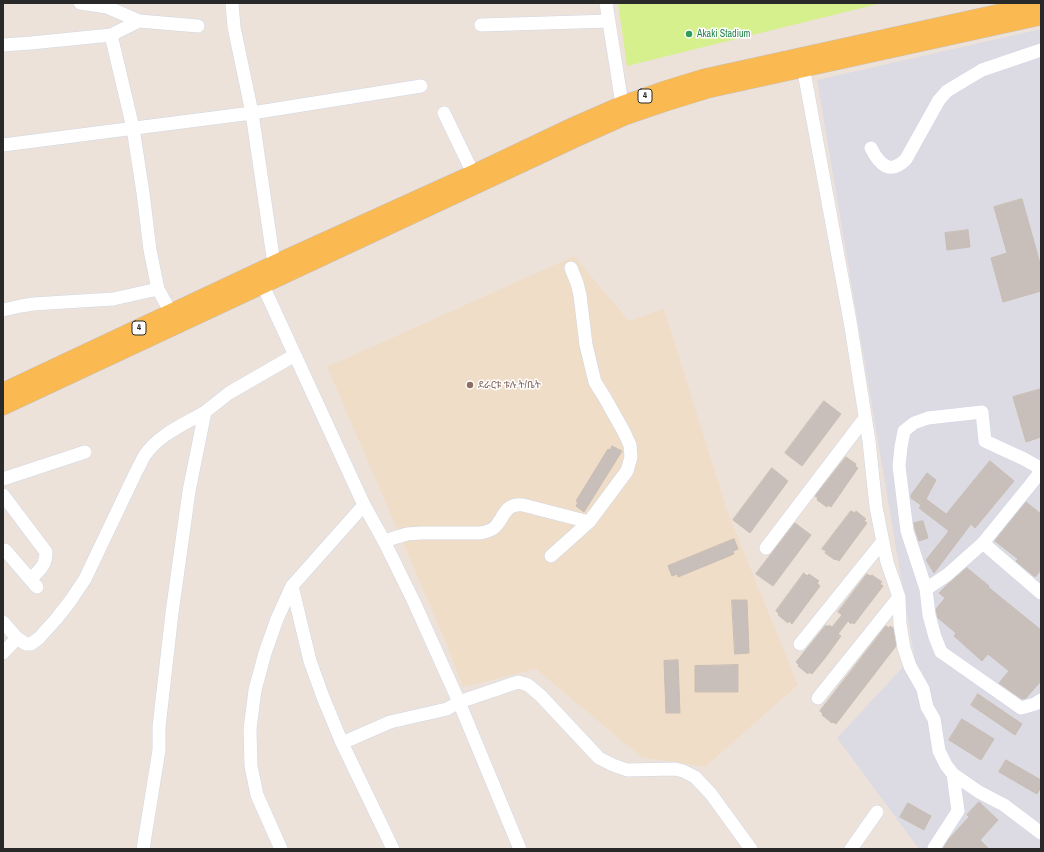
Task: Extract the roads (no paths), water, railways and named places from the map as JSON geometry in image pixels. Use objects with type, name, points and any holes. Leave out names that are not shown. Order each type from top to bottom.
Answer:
[{"type":"main road","name":"4","points":[[3,392],[171,313],[260,278],[274,264],[622,104],[665,88],[704,77],[803,62],[1002,7],[1041,3]]},
{"type":"main road","points":[[3,407],[260,278],[625,117],[708,90],[803,62],[1041,18]]},
{"type":"street","points":[[80,3],[107,7],[139,21],[198,26]]},
{"type":"street","points":[[232,3],[234,27],[252,113],[274,264]]},
{"type":"street","points":[[606,3],[622,104]]},
{"type":"street","points":[[3,45],[111,35],[139,21]]},
{"type":"street","points":[[481,25],[609,21]]},
{"type":"street","points":[[111,35],[133,128],[150,250],[158,288],[171,313]]},
{"type":"street","points":[[871,148],[876,158],[883,164],[891,168],[900,166],[906,159],[940,100],[947,91],[982,70],[1041,50]]},
{"type":"street","points":[[803,62],[850,321],[865,418],[876,507],[887,562],[899,597],[900,624],[904,648],[910,666],[923,689],[927,707],[934,719],[939,751],[946,765],[953,774],[979,792],[1004,805],[1041,833]]},
{"type":"street","points":[[3,144],[252,113],[421,86]]},
{"type":"street","points":[[444,113],[473,173]]},
{"type":"street","points":[[551,556],[589,522],[627,471],[631,457],[630,446],[624,432],[595,382],[586,346],[580,295],[571,268]]},
{"type":"street","points":[[260,278],[364,505],[384,541],[414,602],[459,702],[520,849]]},
{"type":"street","points":[[3,310],[33,304],[113,300],[158,288]]},
{"type":"street","points":[[3,622],[17,638],[26,644],[31,644],[39,638],[71,600],[85,578],[148,450],[162,437],[205,412],[228,393],[295,354]]},
{"type":"street","points":[[143,849],[159,750],[172,613],[189,491],[205,412]]},
{"type":"street","points":[[926,589],[947,575],[983,543],[1038,475],[1040,468],[985,441],[982,412],[928,418],[914,423],[904,431],[899,466],[907,531],[926,589],[929,615],[941,652],[1021,708],[1035,704],[1041,700]]},
{"type":"street","points":[[766,548],[865,418]]},
{"type":"street","points":[[3,479],[85,452]]},
{"type":"street","points":[[3,495],[46,552],[44,565],[34,583],[5,550]]},
{"type":"street","points":[[384,541],[407,534],[480,533],[489,531],[510,507],[515,504],[589,522]]},
{"type":"street","points":[[280,849],[257,794],[251,766],[250,729],[255,690],[265,653],[277,618],[292,586],[364,505]]},
{"type":"street","points":[[800,644],[883,541]]},
{"type":"street","points":[[983,543],[1040,588]]},
{"type":"street","points":[[292,586],[310,661],[323,697],[342,743],[393,849]]},
{"type":"street","points":[[818,698],[899,597]]},
{"type":"street","points":[[3,653],[17,638]]},
{"type":"street","points":[[342,743],[390,722],[447,709],[459,702],[518,682],[522,683],[528,685],[541,696],[599,758],[613,766],[627,770],[675,769],[684,771],[695,777],[711,794],[751,849]]},
{"type":"street","points":[[934,848],[958,811],[953,774]]},
{"type":"street","points":[[851,849],[877,812]]},
{"type":"place","name":"Akaki Stadium","points":[[689,34]]},
{"type":"place","name":"ደራርቱ ቱሉ ት/ቤት","points":[[470,385]]}]
